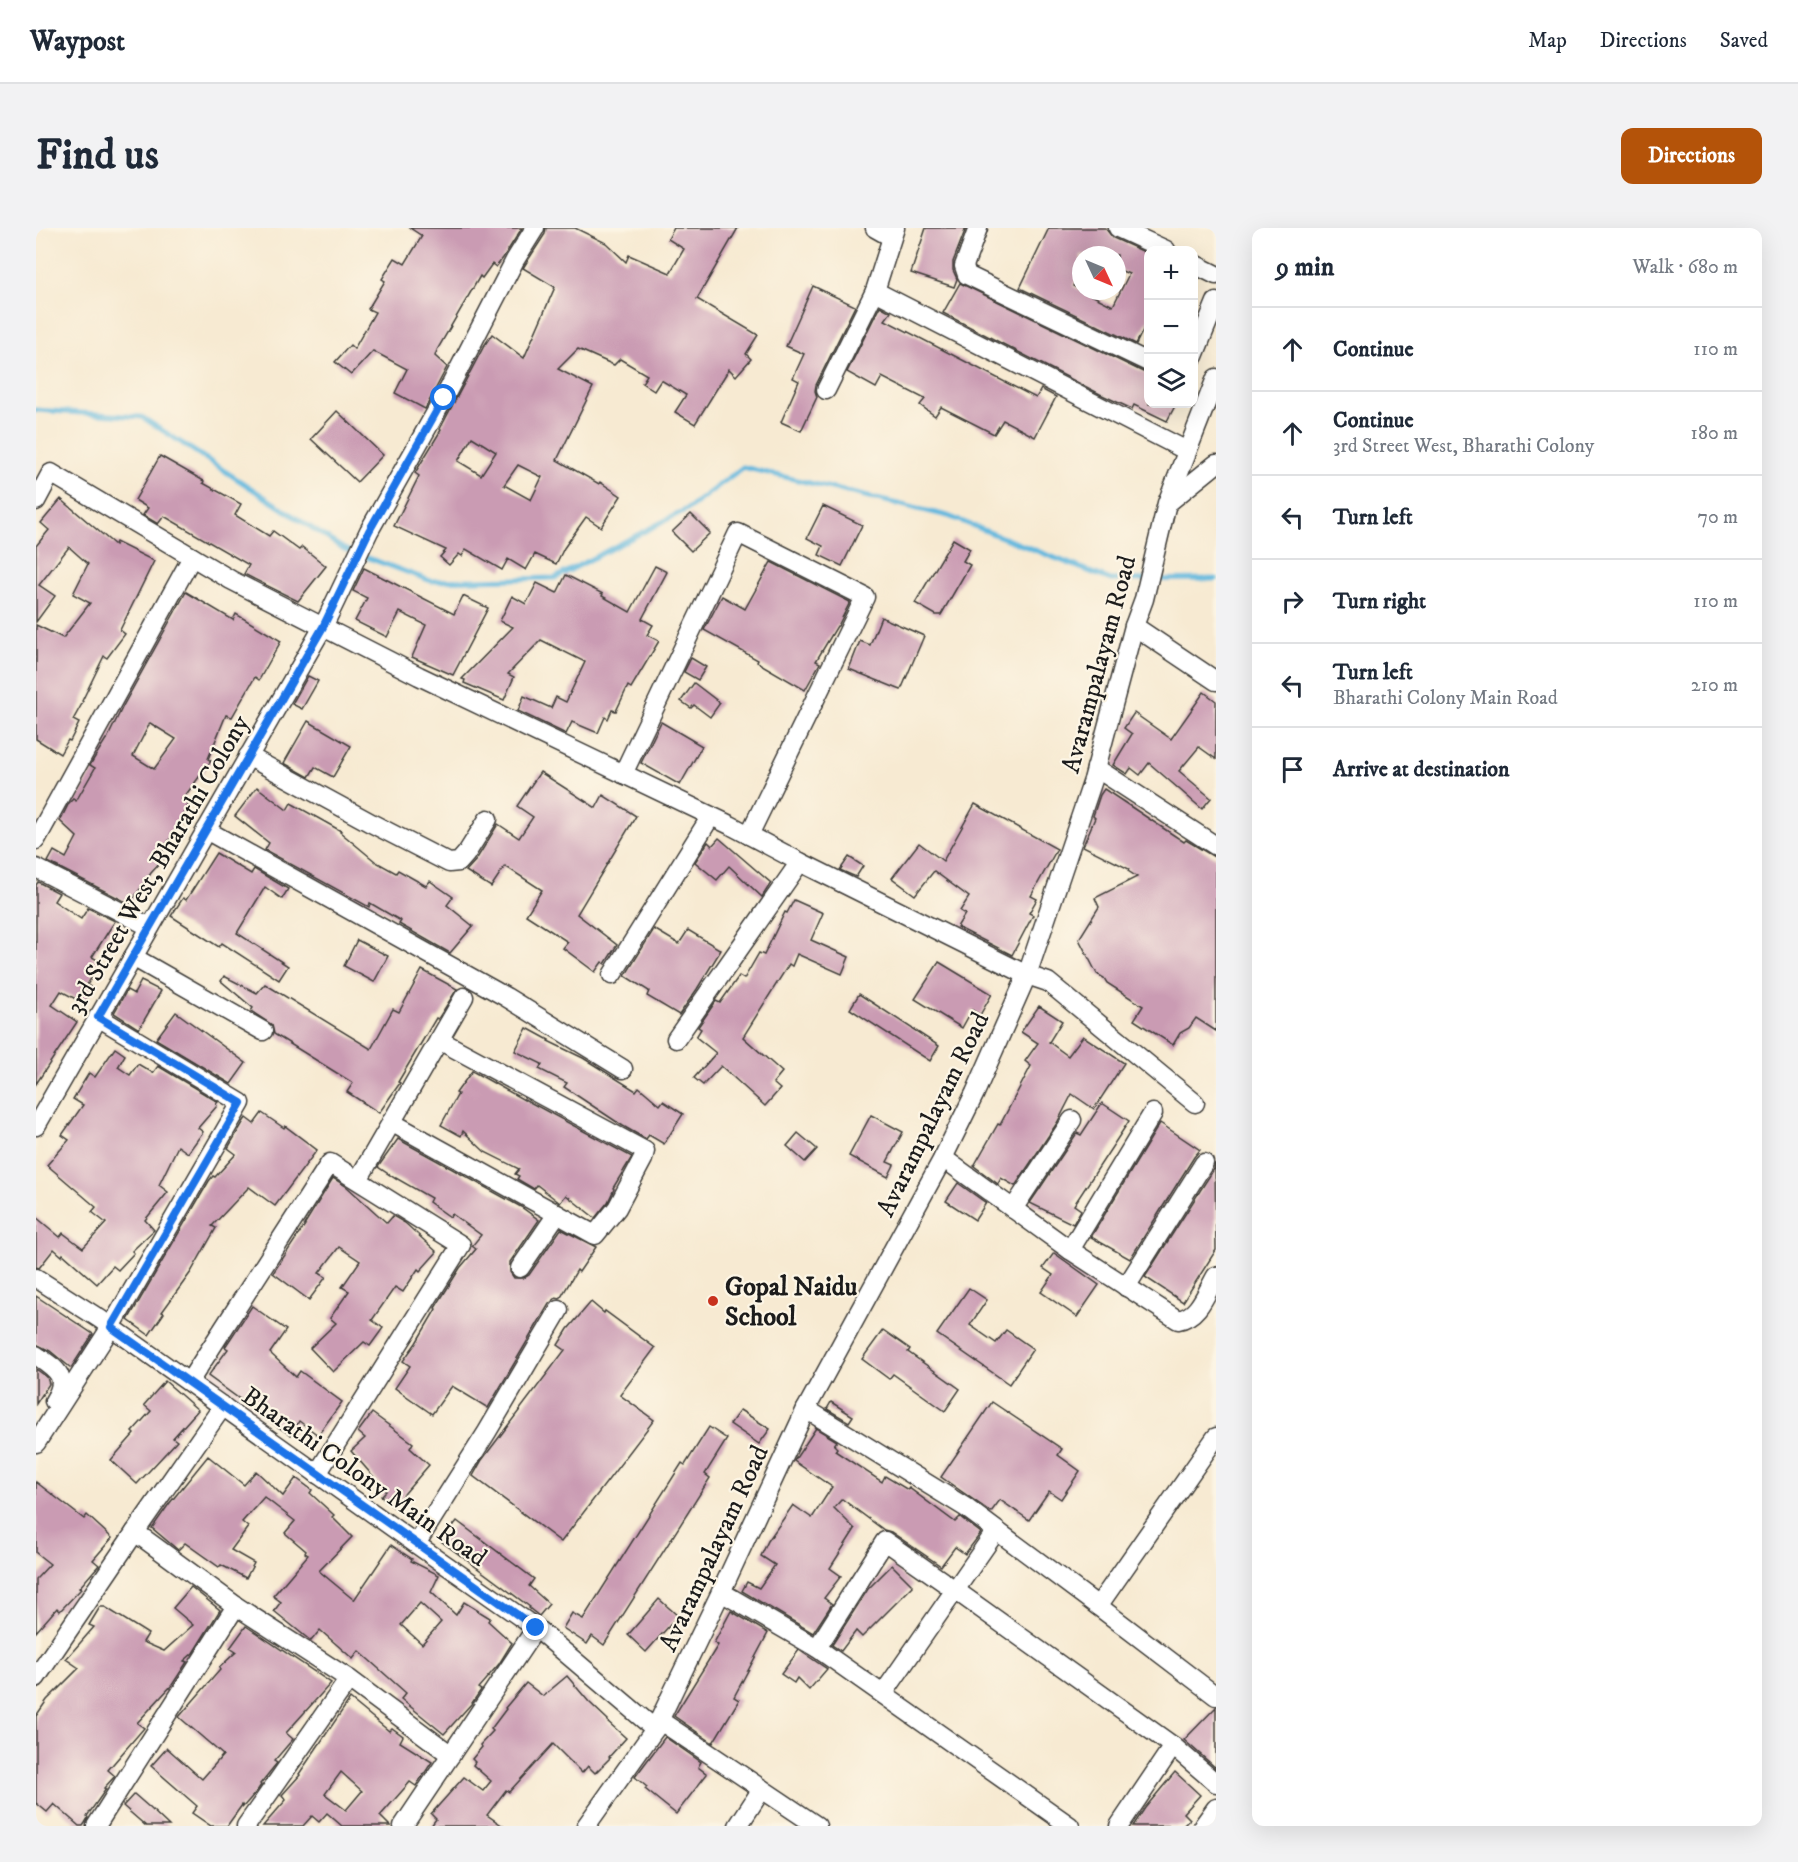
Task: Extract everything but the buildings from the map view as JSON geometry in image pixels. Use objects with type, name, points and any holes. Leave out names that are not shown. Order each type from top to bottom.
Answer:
[{"type":"street","name":"3rd Street West, Bharathi Colony","points":[[36,1126],[323,627],[369,531],[444,398],[515,260],[535,228]]},
{"type":"street","points":[[826,390],[875,291],[893,233],[875,228]]},
{"type":"street","points":[[978,228],[964,266],[967,275],[1144,360]]},
{"type":"street","points":[[1118,228],[1157,246]]},
{"type":"street","points":[[1198,266],[1216,275]]},
{"type":"street","points":[[875,291],[1187,451]]},
{"type":"street","points":[[1195,354],[1216,302]]},
{"type":"street","name":"Avarampalayam Road","points":[[586,1826],[657,1724],[721,1593],[806,1408],[943,1158],[975,1093],[1027,975],[1096,768],[1134,626],[1144,599],[1167,503],[1216,378]]},
{"type":"street","points":[[1167,503],[1216,464]]},
{"type":"street","points":[[36,501],[51,473],[231,580],[419,676],[711,816],[1027,975],[1047,982],[1195,1103]]},
{"type":"street","points":[[622,774],[738,532],[865,597],[749,835]]},
{"type":"street","points":[[36,840],[192,557]]},
{"type":"street","points":[[1134,626],[1216,681]]},
{"type":"street","points":[[248,756],[449,863],[459,862],[488,819]]},
{"type":"street","points":[[1096,768],[1216,846]]},
{"type":"street","points":[[612,975],[711,816]]},
{"type":"street","points":[[206,831],[506,997],[623,1069]]},
{"type":"street","points":[[676,1039],[800,862]]},
{"type":"street","points":[[36,868],[150,927]]},
{"type":"street","points":[[133,957],[263,1031]]},
{"type":"street","points":[[358,1180],[464,997]]},
{"type":"street","points":[[36,1443],[111,1327],[241,1103],[98,1017]]},
{"type":"street","points":[[391,1122],[595,1235],[617,1208],[645,1151],[439,1040]]},
{"type":"street","points":[[1070,1250],[1153,1113]]},
{"type":"street","points":[[1013,1209],[1072,1120]]},
{"type":"street","points":[[943,1158],[1070,1250],[1178,1320],[1187,1319],[1197,1311],[1216,1276]]},
{"type":"street","points":[[189,1382],[330,1162],[461,1245],[317,1474]]},
{"type":"street","points":[[1126,1287],[1204,1163]]},
{"type":"street","points":[[520,1268],[557,1214]]},
{"type":"street","name":"Bharathi Colony Main Road","points":[[36,1278],[111,1327],[536,1628],[657,1724],[817,1826]]},
{"type":"street","points":[[416,1544],[487,1432],[559,1310]]},
{"type":"street","points":[[36,1355],[56,1368],[62,1381],[60,1390],[36,1427]]},
{"type":"street","points":[[36,1678],[223,1406]]},
{"type":"street","points":[[806,1408],[965,1507],[1216,1696]]},
{"type":"street","points":[[1098,1606],[1216,1437]]},
{"type":"street","points":[[883,1694],[996,1531]]},
{"type":"street","points":[[135,1532],[236,1606],[349,1679],[451,1755]]},
{"type":"street","points":[[817,1648],[885,1541],[1173,1746],[1216,1783]]},
{"type":"street","points":[[721,1593],[817,1648],[1070,1826]]},
{"type":"street","points":[[96,1826],[236,1606]]},
{"type":"street","points":[[404,1826],[536,1628]]},
{"type":"street","points":[[246,1826],[349,1679]]},
{"type":"street","points":[[1119,1826],[1173,1746]]},
{"type":"street","points":[[738,1826],[762,1789]]},
{"type":"street","points":[[1203,1826],[1216,1808]]},
{"type":"waterway","points":[[36,410],[142,417],[344,549],[431,581],[555,578],[689,508],[743,467],[948,516],[1111,580],[1216,579]]},
{"type":"place","name":"Gopal Naidu School","points":[[713,1301]]},
{"type":"route","points":[[444,398],[369,531],[323,627],[98,1017],[241,1103],[111,1327],[536,1628]]}]
